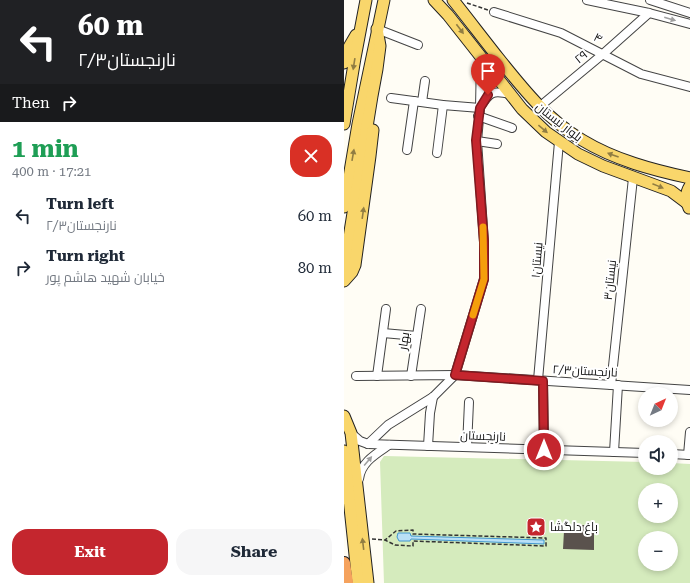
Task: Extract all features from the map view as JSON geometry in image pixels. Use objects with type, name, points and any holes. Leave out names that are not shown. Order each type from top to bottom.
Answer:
[{"type":"highway","points":[[344,563],[347,583]]},
{"type":"main road","points":[[344,124],[366,0]]},
{"type":"main road","points":[[344,207],[358,124],[384,0]]},
{"type":"main road","name":"بلوار نیستان","points":[[434,0],[448,15],[510,94],[536,123],[578,154],[633,178],[671,191],[688,206]]},
{"type":"main road","name":"بلوار نیستان","points":[[453,0],[531,99],[563,128],[606,153],[654,171],[690,178]]},
{"type":"main road","points":[[344,63],[349,48],[361,26]]},
{"type":"main road","points":[[344,278],[349,254],[370,103],[377,69],[380,46],[377,29]]},
{"type":"main road","points":[[688,206],[686,197],[690,186]]},
{"type":"main road","points":[[344,281],[352,272],[355,265],[349,254]]},
{"type":"main road","points":[[344,416],[351,433],[368,583]]},
{"type":"main road","points":[[344,451],[358,583]]},
{"type":"street","points":[[587,0],[649,13],[690,24]]},
{"type":"street","points":[[650,0],[690,12]]},
{"type":"street","name":"۴","points":[[494,12],[561,33],[641,74],[690,88]]},
{"type":"street","name":"۲۹","points":[[544,102],[603,54],[649,13]]},
{"type":"street","points":[[377,29],[418,45]]},
{"type":"street","points":[[351,433],[360,441],[368,444],[388,425],[433,397],[455,375],[484,279],[484,242],[476,140],[479,112],[481,57]]},
{"type":"street","points":[[407,150],[418,102],[425,81]]},
{"type":"street","points":[[479,112],[488,95],[497,91],[510,94]]},
{"type":"street","points":[[391,98],[443,105],[479,112],[512,128]]},
{"type":"street","points":[[437,153],[443,105]]},
{"type":"street","points":[[476,140],[497,144]]},
{"type":"street","name":"۱نیستان","points":[[544,450],[541,381],[560,142]]},
{"type":"street","name":"۳نیستان","points":[[614,452],[614,385],[633,178]]},
{"type":"street","name":"بهار","points":[[411,376],[421,309]]},
{"type":"street","points":[[377,376],[386,310]]},
{"type":"street","points":[[383,333],[417,336]]},
{"type":"street","name":"۲/۳نارنجستان","points":[[356,376],[455,375],[690,390]]},
{"type":"street","points":[[428,446],[430,413],[433,397]]},
{"type":"street","points":[[467,447],[469,402]]},
{"type":"street","points":[[678,454],[689,455],[690,432]]},
{"type":"street","name":"نارنجستان","points":[[368,444],[638,453]]},
{"type":"street","points":[[358,486],[360,471],[371,456],[389,445]]},
{"type":"path","points":[[466,2],[494,12]]},
{"type":"path","points":[[362,539],[385,540],[395,545],[413,546],[413,541],[546,546],[546,538],[413,534],[413,530],[396,531],[385,540]]},
{"type":"green space","name":"باغ دلگشا","points":[[384,456],[638,462],[638,475],[678,475],[678,463],[690,464],[690,583],[384,583],[380,462]]},
{"type":"water","points":[[398,533],[410,533],[411,536],[544,540],[544,544],[411,539],[410,541],[399,541],[397,537]]},
{"type":"building","points":[[578,525],[585,525],[585,531],[594,531],[594,550],[563,549],[564,531],[578,531]]},
{"type":"slow traffic","points":[[473,315],[484,279],[483,227]]},
{"type":"place","name":"باغ دلگشا","points":[[536,527]]},
{"type":"route","points":[[488,95],[480,108],[476,140],[484,242],[484,279],[455,375],[543,381],[544,450]]}]
